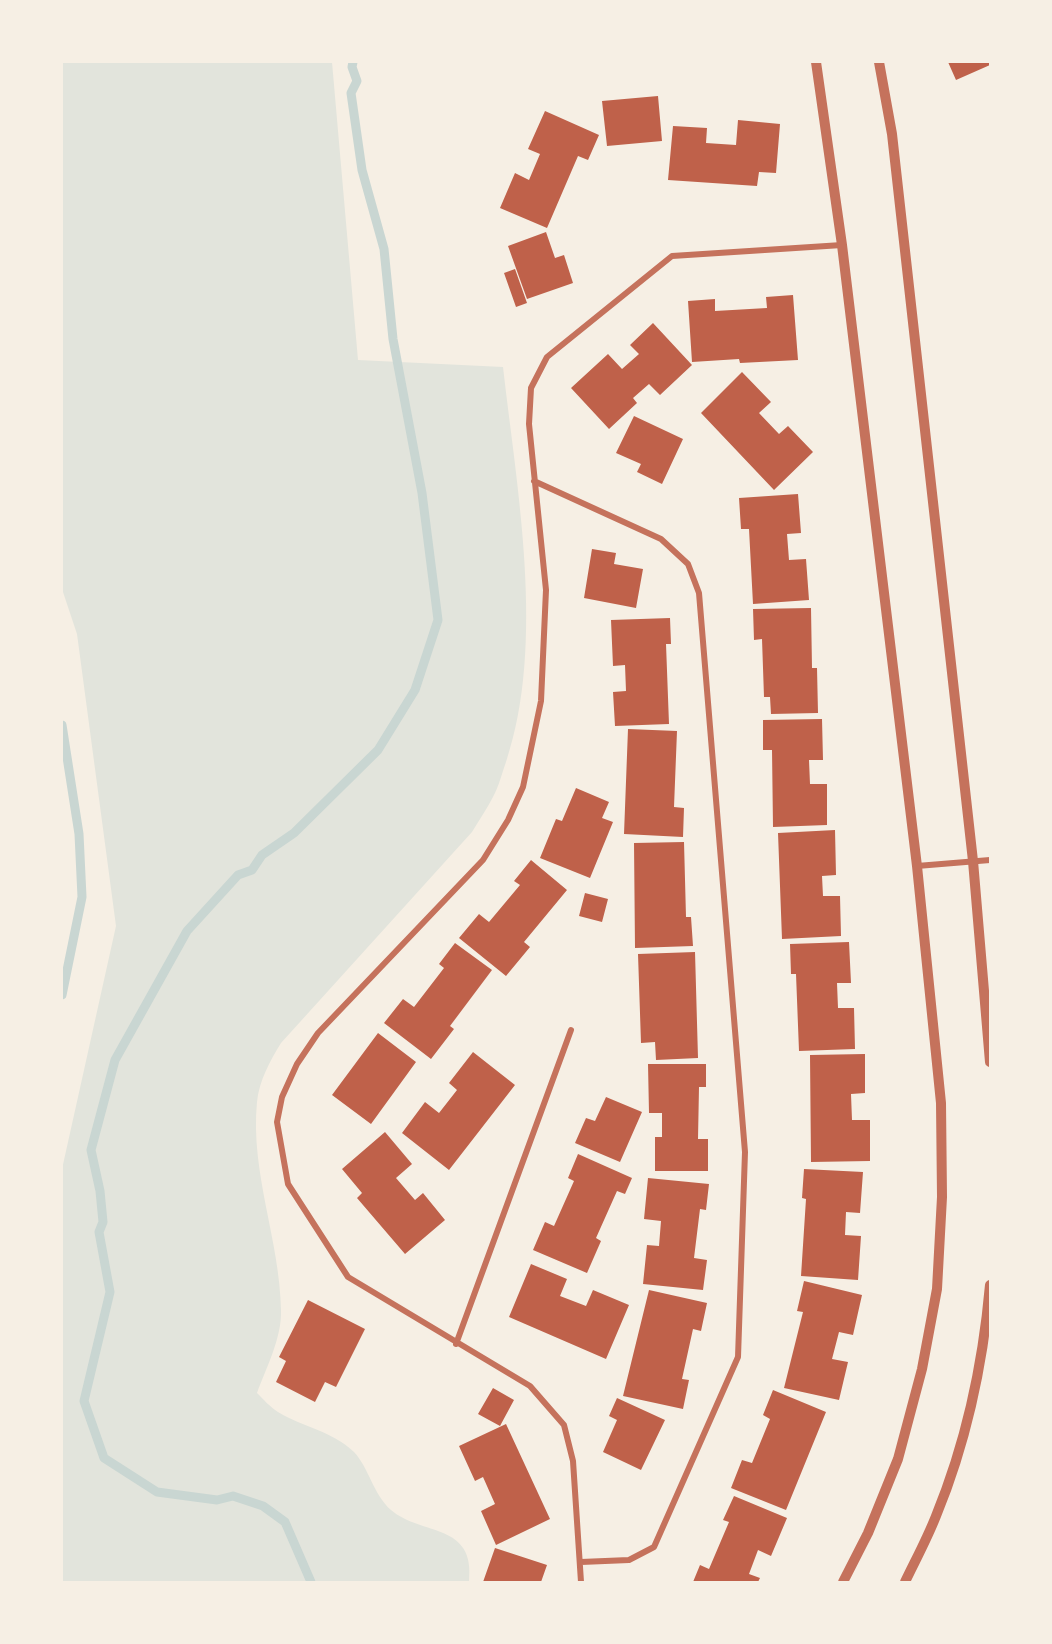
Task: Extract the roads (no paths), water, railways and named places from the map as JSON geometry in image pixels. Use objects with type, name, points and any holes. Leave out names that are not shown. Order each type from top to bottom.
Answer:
[{"type":"street","points":[[816,62],[842,245],[917,866],[941,1103],[942,1197],[937,1289],[922,1369],[898,1459],[868,1533],[843,1582]]},
{"type":"street","points":[[879,62],[892,134],[974,861],[990,1062]]},
{"type":"street","points":[[581,1582],[573,1461],[564,1425],[530,1386],[456,1344],[348,1277],[288,1184],[277,1122],[282,1097],[297,1064],[318,1033],[483,860],[508,820],[523,787],[541,701],[546,590],[529,424],[531,388],[548,357],[672,256],[842,245]]},
{"type":"street","points":[[534,481],[661,539],[688,564],[699,593],[745,1152],[738,1357],[654,1547],[629,1560],[581,1562]]},
{"type":"street","points":[[917,866],[990,860]]},
{"type":"street","points":[[456,1344],[571,1030]]},
{"type":"street","points":[[905,1582],[936,1516],[965,1434],[986,1331],[990,1285]]},
{"type":"waterway","points":[[311,1582],[285,1522],[263,1506],[233,1496],[217,1500],[157,1492],[104,1458],[84,1401],[110,1292],[99,1232],[103,1222],[100,1191],[91,1150],[115,1060],[187,931],[238,875],[252,870],[262,855],[294,833],[378,750],[415,690],[438,620],[422,493],[393,339],[384,249],[362,170],[351,93],[357,81],[352,67],[353,62]]},
{"type":"waterway","points":[[62,725],[79,834],[82,897],[62,995]]}]
